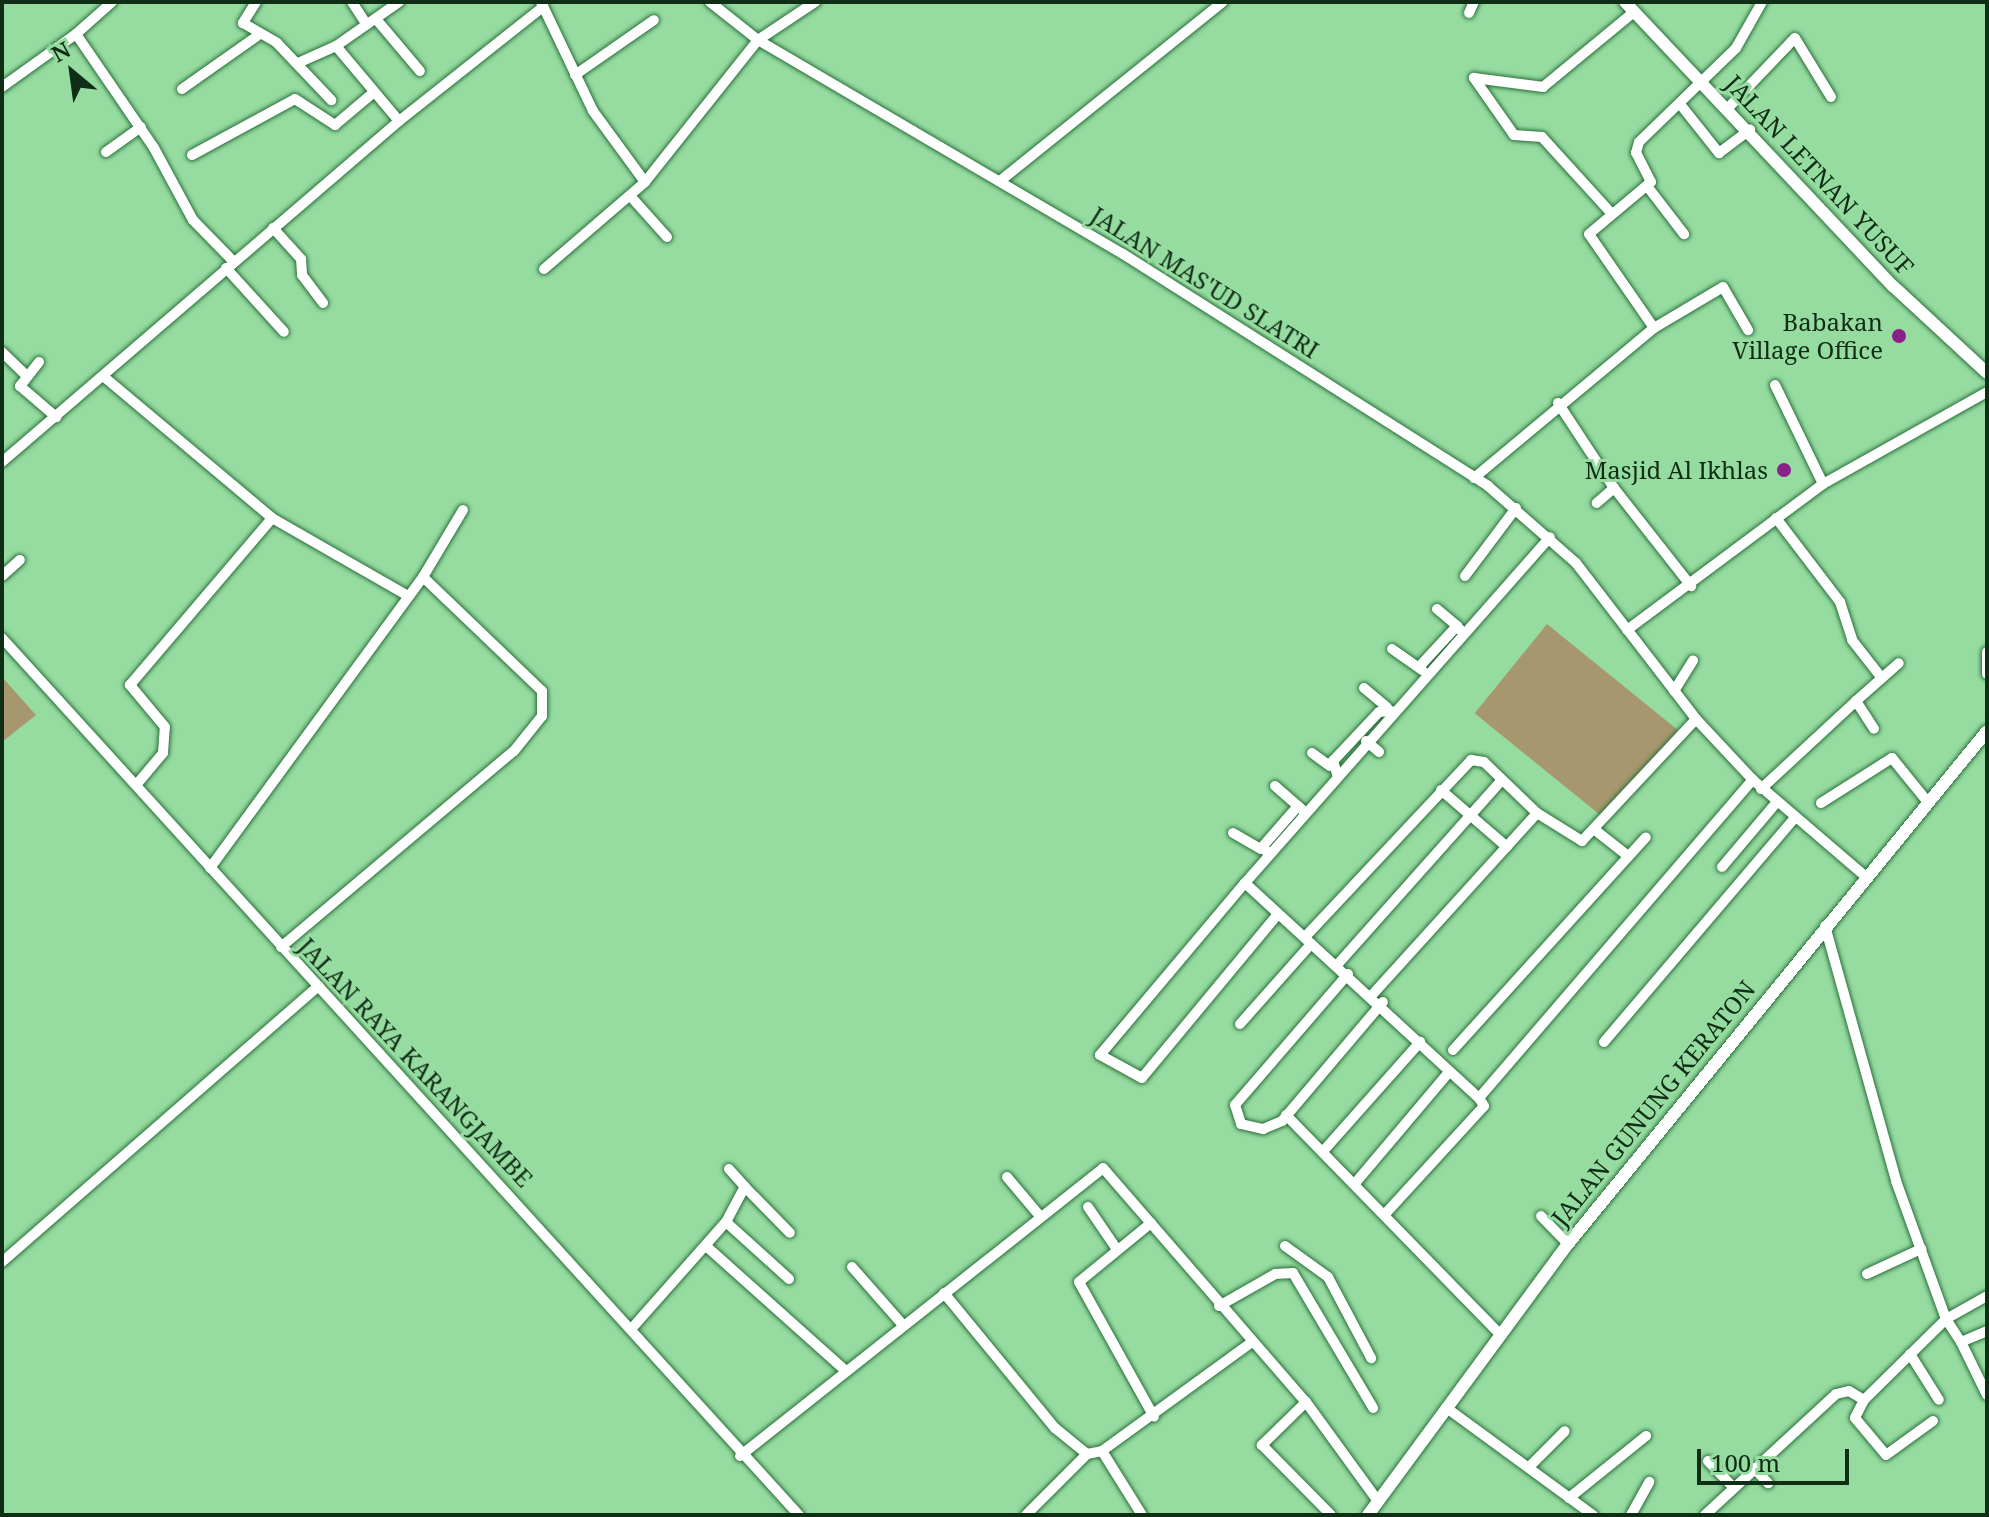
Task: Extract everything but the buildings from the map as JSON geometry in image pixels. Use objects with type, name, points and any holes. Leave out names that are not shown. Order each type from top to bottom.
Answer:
[{"type":"street","points":[[2,87],[76,34],[112,2]]},
{"type":"street","points":[[256,2],[241,18],[257,36],[298,63],[331,100]]},
{"type":"street","points":[[352,2],[420,71]]},
{"type":"street","name":"JALAN MAS'UD SLATRI","points":[[710,2],[758,40],[1000,181],[1474,478],[1516,508],[1550,537],[1696,719],[1761,789],[1793,820],[1866,877]]},
{"type":"street","points":[[544,269],[633,199],[758,40],[815,2]]},
{"type":"street","points":[[1000,181],[1223,2]]},
{"type":"street","points":[[1654,328],[1589,241],[1612,214],[1647,186],[1652,177],[1637,145],[1703,84],[1736,48],[1762,2]]},
{"type":"street","points":[[298,63],[336,46],[392,4]]},
{"type":"street","points":[[2,462],[399,121],[542,4],[575,75],[624,161],[645,182]]},
{"type":"street","points":[[1612,214],[1542,137],[1514,135],[1474,78],[1511,80],[1541,88],[1630,7]]},
{"type":"street","name":"JALAN LETNAN YUSUF","points":[[1630,7],[1729,107],[1893,286],[1987,373]]},
{"type":"street","points":[[575,75],[654,20]]},
{"type":"street","points":[[76,34],[141,127],[193,220],[284,332]]},
{"type":"street","points":[[182,89],[257,36]]},
{"type":"street","points":[[1729,107],[1795,38],[1831,97]]},
{"type":"street","points":[[336,46],[399,121]]},
{"type":"street","points":[[192,155],[295,99],[335,125],[374,92]]},
{"type":"street","points":[[1680,104],[1719,153],[1750,130]]},
{"type":"street","points":[[106,152],[141,127]]},
{"type":"street","points":[[1647,186],[1684,234]]},
{"type":"street","points":[[633,199],[667,237]]},
{"type":"street","points":[[273,228],[301,259],[302,275],[323,303]]},
{"type":"street","points":[[1474,478],[1558,403],[1654,328],[1723,287],[1748,330]]},
{"type":"street","points":[[2,352],[27,376]]},
{"type":"street","points":[[39,362],[20,386],[56,417]]},
{"type":"street","points":[[103,376],[272,518],[408,596]]},
{"type":"street","points":[[1775,385],[1823,484]]},
{"type":"street","points":[[1627,630],[1691,586],[1823,484],[1987,392]]},
{"type":"street","points":[[1558,403],[1614,488],[1691,586]]},
{"type":"street","points":[[1597,503],[1614,488]]},
{"type":"street","points":[[1465,576],[1516,508]]},
{"type":"street","points":[[210,868],[423,577],[463,510]]},
{"type":"street","points":[[137,784],[163,753],[165,727],[130,685],[272,518]]},
{"type":"street","points":[[1776,518],[1840,602],[1852,640],[1881,677]]},
{"type":"street","points":[[1278,914],[1142,1078],[1100,1055],[1245,883],[1264,851],[1334,770],[1460,630],[1550,537]]},
{"type":"street","points":[[2,576],[20,560]]},
{"type":"street","points":[[281,947],[494,770],[542,716],[542,691],[423,577]]},
{"type":"street","points":[[1437,609],[1460,630]]},
{"type":"street","name":"JALAN RAYA KARANGJAMBE","points":[[2,638],[281,947],[633,1327],[740,1456],[799,1515]]},
{"type":"street","points":[[1392,649],[1423,670]]},
{"type":"street","points":[[1987,652],[1987,674]]},
{"type":"street","points":[[1674,691],[1693,661]]},
{"type":"street","points":[[1761,789],[1899,663]]},
{"type":"street","points":[[1364,688],[1389,709]]},
{"type":"street","points":[[1856,701],[1874,729]]},
{"type":"street","points":[[1334,770],[1366,741],[1389,709]]},
{"type":"street","points":[[1240,1024],[1308,941],[1471,760],[1484,762],[1537,813],[1577,841],[1595,830],[1696,719]]},
{"type":"street","name":"JALAN GUNUNG KERATON","points":[[1368,1515],[1568,1244],[1926,800],[1987,731]]},
{"type":"street","points":[[1366,741],[1379,752]]},
{"type":"street","points":[[1312,753],[1334,770]]},
{"type":"street","points":[[1821,803],[1892,758],[1926,800]]},
{"type":"street","points":[[1337,965],[1502,780]]},
{"type":"street","points":[[1479,1098],[1753,780]]},
{"type":"street","points":[[1275,786],[1301,808]]},
{"type":"street","points":[[1441,790],[1507,847]]},
{"type":"street","points":[[1722,867],[1776,803]]},
{"type":"street","points":[[1373,994],[1537,813]]},
{"type":"street","points":[[1604,1042],[1793,820]]},
{"type":"street","points":[[1595,830],[1628,856]]},
{"type":"street","points":[[1233,833],[1264,851]]},
{"type":"street","points":[[1453,1050],[1646,837]]},
{"type":"street","points":[[1245,883],[1308,941],[1383,1002],[1484,1106],[1386,1213]]},
{"type":"street","points":[[1825,926],[1921,1249],[1946,1319],[1987,1395]]},
{"type":"street","points":[[1348,974],[1232,1110],[1241,1124],[1258,1129],[1286,1115],[1383,1002]]},
{"type":"street","points":[[2,1262],[318,986]]},
{"type":"street","points":[[1326,1148],[1420,1042]]},
{"type":"street","points":[[1357,1181],[1449,1072]]},
{"type":"street","points":[[1286,1115],[1326,1148],[1500,1334]]},
{"type":"street","points":[[740,1456],[1039,1215],[1103,1168],[1219,1306],[1306,1402],[1378,1501]]},
{"type":"street","points":[[729,1169],[790,1233]]},
{"type":"street","points":[[1007,1177],[1039,1215]]},
{"type":"street","points":[[633,1327],[726,1222],[745,1187]]},
{"type":"street","points":[[1088,1207],[1116,1248]]},
{"type":"street","points":[[1541,1216],[1568,1244]]},
{"type":"street","points":[[726,1222],[789,1279]]},
{"type":"street","points":[[1151,1223],[1116,1248],[1079,1282],[1154,1417]]},
{"type":"street","points":[[706,1246],[846,1371]]},
{"type":"street","points":[[1285,1246],[1310,1259],[1328,1277],[1371,1358]]},
{"type":"street","points":[[1867,1274],[1921,1249]]},
{"type":"street","points":[[1219,1306],[1275,1274],[1293,1273],[1310,1259]]},
{"type":"street","points":[[852,1267],[902,1324]]},
{"type":"street","points":[[1293,1273],[1373,1408]]},
{"type":"street","points":[[944,1293],[1044,1417],[1087,1454]]},
{"type":"street","points":[[1933,1421],[1886,1455],[1855,1418],[1864,1400],[1946,1319],[1987,1296]]},
{"type":"street","points":[[1961,1342],[1987,1331]]},
{"type":"street","points":[[1026,1515],[1087,1454],[1102,1451],[1154,1417],[1252,1342]]},
{"type":"street","points":[[1910,1354],[1939,1400]]},
{"type":"street","points":[[1705,1515],[1732,1486],[1836,1394],[1849,1391],[1864,1400]]},
{"type":"street","points":[[1306,1402],[1262,1445],[1331,1515]]},
{"type":"street","points":[[1448,1409],[1593,1515]]},
{"type":"street","points":[[1530,1466],[1565,1431]]},
{"type":"street","points":[[1569,1498],[1646,1436]]},
{"type":"street","points":[[1102,1451],[1142,1515]]},
{"type":"street","points":[[1708,1461],[1732,1486]]},
{"type":"street","points":[[1754,1468],[1768,1483]]},
{"type":"street","points":[[1631,1515],[1649,1482]]},
{"type":"shaded area","points":[[1547,624],[1678,730],[1605,819],[1475,713]]},
{"type":"shaded area","points":[[2,677],[36,715],[2,742]]},
{"type":"place","name":"Babakan Village Office","points":[[1899,336]]},
{"type":"place","name":"Masjid Al Ikhlas","points":[[1784,470]]}]
